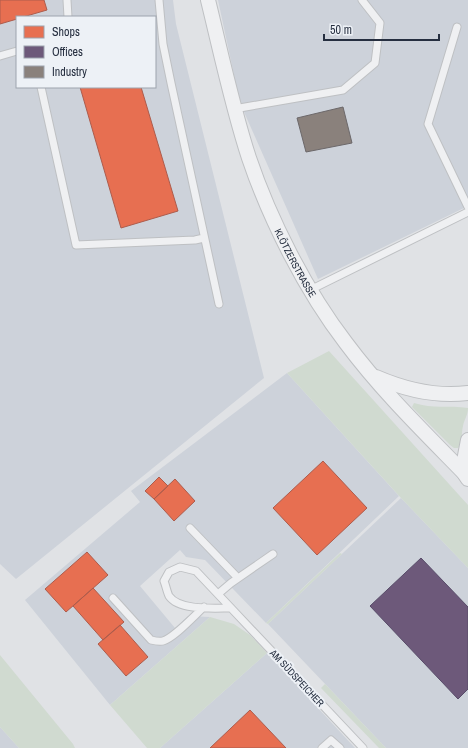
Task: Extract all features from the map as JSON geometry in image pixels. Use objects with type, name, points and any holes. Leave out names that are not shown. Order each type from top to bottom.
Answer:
[{"type":"street","name":"KLÖTZERSTRASSE","points":[[208,0],[234,109],[249,159],[259,186],[292,257],[310,290],[346,343],[402,409],[466,476]]},
{"type":"street","points":[[372,375],[389,382],[423,392],[444,394],[468,393]]},
{"type":"street","points":[[466,476],[464,460],[468,440]]},
{"type":"lane","points":[[67,0],[68,16]]},
{"type":"lane","points":[[159,0],[158,32],[171,83],[219,304]]},
{"type":"lane","points":[[234,109],[343,90],[375,63],[380,23],[362,0]]},
{"type":"lane","points":[[457,27],[428,124],[468,207]]},
{"type":"lane","points":[[0,56],[16,51]]},
{"type":"lane","points":[[40,88],[76,245],[195,240],[204,238]]},
{"type":"lane","points":[[310,290],[468,212]]},
{"type":"lane","points":[[190,528],[238,578]]},
{"type":"lane","points":[[218,594],[273,554]]},
{"type":"lane","name":"AM SÜDSPEICHER","points":[[231,608],[179,605],[169,596],[164,582],[169,572],[180,567],[196,571],[218,594],[363,748]]},
{"type":"lane","points":[[113,598],[151,640],[156,642],[170,638],[204,607]]},
{"type":"lane","points":[[322,748],[331,740],[340,748]]},
{"type":"shaded area","points":[[0,0],[173,0],[176,24],[264,378],[16,579],[0,564]]},
{"type":"shaded area","points":[[218,0],[468,0],[468,206],[318,279],[240,103]]},
{"type":"shaded area","points":[[329,351],[468,505],[468,568],[401,498],[287,373]]},
{"type":"shaded area","points":[[287,373],[399,496],[266,623],[205,560],[186,557],[180,550],[140,586],[175,628],[188,616],[210,617],[110,705],[25,600],[140,502],[131,491]]},
{"type":"shaded area","points":[[414,403],[428,406],[468,408],[463,426],[461,443],[458,448],[454,448],[450,445],[412,407]]},
{"type":"shaded area","points":[[401,498],[468,568],[468,748],[386,748],[268,624]]},
{"type":"shaded area","points":[[340,553],[342,554],[268,624],[266,623]]},
{"type":"shaded area","points":[[210,617],[234,624],[250,635],[267,653],[160,748],[147,748],[110,705]]},
{"type":"shaded area","points":[[267,653],[355,748],[160,748]]},
{"type":"shaded area","points":[[0,655],[75,748],[19,748],[0,727]]},
{"type":"shaded area","points":[[325,684],[386,748],[379,748],[321,688]]},
{"type":"shaded area","points":[[0,727],[19,748],[0,748]]},
{"type":"building: Shops","points":[[0,0],[44,0],[47,10],[26,16],[16,16],[16,19],[0,24]]},
{"type":"building: Shops","points":[[80,88],[141,88],[178,211],[121,228]]},
{"type":"building: Shops","points":[[323,461],[367,508],[317,555],[273,508]]},
{"type":"building: Shops","points":[[159,477],[168,486],[154,499],[145,491]]},
{"type":"building: Shops","points":[[175,479],[195,501],[174,521],[154,499]]},
{"type":"building: Shops","points":[[87,552],[108,575],[66,612],[45,589]]},
{"type":"building: Shops","points":[[93,588],[124,622],[103,640],[73,606]]},
{"type":"building: Shops","points":[[120,625],[148,657],[126,676],[98,644]]},
{"type":"building: Shops","points":[[250,710],[286,748],[210,748]]},
{"type":"building: Offices","points":[[421,558],[468,607],[468,689],[458,699],[370,606]]},
{"type":"building: Industry","points":[[343,107],[352,143],[306,152],[297,118]]}]
